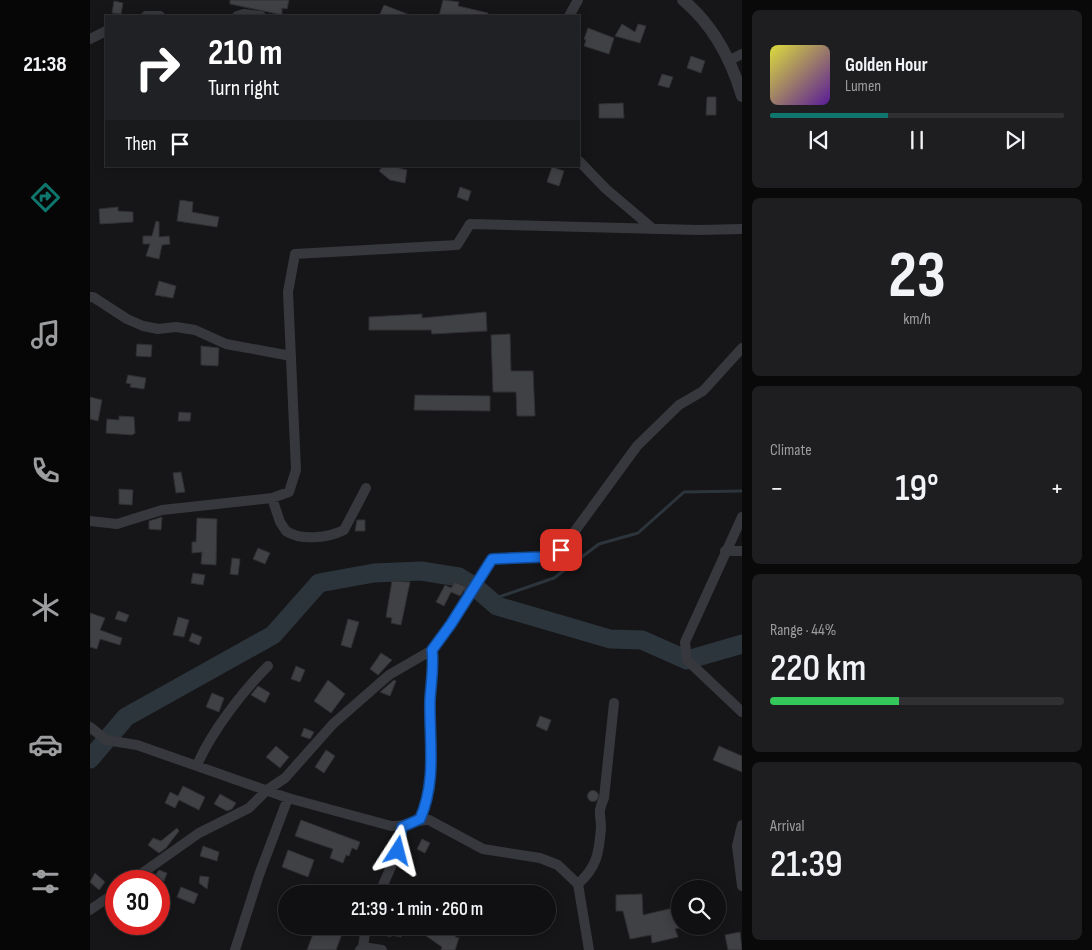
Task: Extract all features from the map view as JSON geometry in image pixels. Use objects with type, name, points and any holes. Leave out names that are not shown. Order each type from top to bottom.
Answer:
[{"type":"street","points":[[569,15],[578,0]]},
{"type":"street","points":[[683,0],[709,29],[730,60],[742,96]]},
{"type":"street","points":[[90,39],[105,32]]},
{"type":"street","points":[[730,60],[742,54]]},
{"type":"street","points":[[580,162],[606,189],[651,227]]},
{"type":"street","points":[[90,521],[117,524],[162,510],[272,498],[289,492],[296,470],[288,292],[295,254],[457,245],[470,224],[651,227],[699,230],[742,229]]},
{"type":"street","points":[[90,297],[93,297],[127,319],[143,326],[158,329],[176,327],[195,330],[226,344],[291,356]]},
{"type":"street","points":[[147,870],[199,833],[249,808],[268,790],[285,778],[333,724],[389,675],[432,650],[451,624],[488,563],[500,557],[541,557],[561,550],[605,486],[637,446],[679,404],[703,391],[742,348]]},
{"type":"street","points":[[272,498],[280,522],[286,532],[298,537],[318,536],[344,530],[366,488]]},
{"type":"street","points":[[742,518],[684,642],[687,660],[742,712]]},
{"type":"street","points":[[725,551],[742,551]]},
{"type":"street","points":[[420,819],[427,802],[431,781],[430,700],[434,667],[432,650]]},
{"type":"street","points":[[197,765],[204,750],[252,682],[268,666]]},
{"type":"street","points":[[578,884],[591,872],[597,858],[601,826],[598,811],[604,798],[614,704]]},
{"type":"street","points":[[90,728],[106,740],[137,745],[288,798],[377,824],[402,827],[420,819],[440,824],[483,849],[540,858],[558,865],[578,884],[589,950]]},
{"type":"street","points":[[235,950],[277,824],[288,798]]},
{"type":"street","points":[[742,825],[737,846],[742,886]]},
{"type":"street","points":[[383,885],[398,851],[402,827]]},
{"type":"street","points":[[90,910],[105,900]]},
{"type":"street","points":[[364,935],[362,949],[382,950]]},
{"type":"building","points":[[230,0],[289,0],[287,9],[282,8],[282,15],[230,4]]},
{"type":"building","points":[[443,0],[459,2],[458,6],[488,13],[487,15],[439,15]]},
{"type":"building","points":[[114,1],[123,3],[121,14],[112,13]]},
{"type":"building","points":[[384,5],[410,15],[379,15]]},
{"type":"building","points":[[622,24],[635,32],[638,24],[646,26],[640,43],[615,36]]},
{"type":"building","points":[[588,28],[614,38],[609,54],[584,46],[586,40],[584,39]]},
{"type":"building","points":[[691,56],[705,61],[701,73],[687,68]]},
{"type":"building","points":[[662,74],[673,77],[669,88],[658,85]]},
{"type":"building","points":[[707,97],[716,97],[716,115],[706,115]]},
{"type":"building","points":[[623,103],[624,118],[599,118],[599,104]]},
{"type":"building","points":[[382,167],[400,167],[407,170],[405,183],[390,180],[379,171]]},
{"type":"building","points":[[552,167],[564,171],[559,186],[547,182]]},
{"type":"building","points":[[460,187],[471,191],[468,201],[457,197]]},
{"type":"building","points":[[180,200],[193,202],[192,212],[219,217],[217,227],[177,221]]},
{"type":"building","points":[[118,207],[118,211],[133,212],[133,222],[100,224],[99,209]]},
{"type":"building","points":[[156,221],[159,222],[159,237],[169,236],[170,244],[162,245],[159,259],[146,256],[150,244],[143,244],[143,236],[152,236]]},
{"type":"building","points":[[159,281],[176,286],[173,298],[155,295]]},
{"type":"building","points":[[486,312],[487,331],[432,334],[431,330],[369,330],[369,317],[422,314],[422,318]]},
{"type":"building","points":[[510,334],[511,371],[533,371],[535,416],[517,416],[516,392],[493,392],[491,335]]},
{"type":"building","points":[[137,344],[152,345],[151,357],[136,356]]},
{"type":"building","points":[[201,346],[219,348],[218,366],[201,365]]},
{"type":"building","points":[[128,375],[146,378],[144,389],[130,387],[131,384],[126,383]]},
{"type":"building","points":[[415,395],[490,396],[490,411],[414,410]]},
{"type":"building","points":[[90,397],[102,400],[98,421],[90,419]]},
{"type":"building","points":[[179,412],[191,413],[190,421],[178,421]]},
{"type":"building","points":[[119,416],[134,417],[135,433],[132,435],[106,433],[107,419],[119,420]]},
{"type":"building","points":[[181,472],[185,492],[176,493],[173,473]]},
{"type":"building","points":[[119,489],[133,490],[132,505],[119,504]]},
{"type":"building","points":[[162,517],[161,530],[149,529],[149,521]]},
{"type":"building","points":[[197,518],[217,519],[216,565],[201,564],[202,552],[192,553],[192,542],[196,542]]},
{"type":"building","points":[[357,520],[365,520],[365,531],[355,531]]},
{"type":"building","points":[[258,548],[270,553],[265,564],[253,559]]},
{"type":"building","points":[[232,558],[240,559],[238,575],[230,574]]},
{"type":"building","points":[[193,573],[205,575],[203,585],[191,583]]},
{"type":"building","points":[[392,581],[410,582],[401,625],[391,623],[392,618],[386,617]]},
{"type":"building","points":[[455,582],[466,587],[460,596],[451,592],[444,606],[436,602],[445,585],[451,588]]},
{"type":"building","points":[[118,611],[129,615],[126,622],[115,619]]},
{"type":"building","points":[[90,613],[105,618],[100,630],[122,638],[120,645],[100,639],[97,649],[90,647]]},
{"type":"building","points":[[178,617],[189,620],[184,637],[173,635]]},
{"type":"building","points":[[348,619],[359,622],[351,648],[341,645]]},
{"type":"building","points":[[192,633],[202,637],[199,645],[189,641]]},
{"type":"building","points":[[381,653],[392,660],[378,675],[370,669]]},
{"type":"building","points":[[296,666],[305,670],[300,682],[291,679]]},
{"type":"building","points":[[328,680],[345,694],[331,713],[314,701]]},
{"type":"building","points":[[394,680],[396,681],[390,696],[380,692]]},
{"type":"building","points":[[258,686],[270,693],[265,703],[251,695]]},
{"type":"building","points":[[212,693],[224,698],[219,712],[206,707]]},
{"type":"building","points":[[540,716],[551,720],[547,731],[536,726]]},
{"type":"building","points":[[304,728],[314,732],[310,739],[301,736]]},
{"type":"building","points":[[276,746],[289,757],[280,768],[266,757]]},
{"type":"building","points":[[719,746],[742,756],[742,772],[713,760]]},
{"type":"building","points":[[326,750],[335,756],[324,773],[315,767]]},
{"type":"building","points":[[183,786],[205,797],[199,810],[179,800],[175,808],[165,803],[170,792],[178,796]]},
{"type":"building","points":[[591,791],[595,791],[598,796],[597,800],[591,801],[588,798],[588,794]]},
{"type":"building","points":[[220,794],[236,803],[232,809],[227,811],[214,804]]},
{"type":"building","points":[[301,820],[360,842],[357,850],[352,848],[349,856],[346,855],[343,863],[330,858],[333,849],[295,836]]},
{"type":"building","points":[[177,828],[179,831],[166,848],[159,853],[148,845],[153,838],[161,841]]},
{"type":"building","points":[[422,839],[430,843],[425,853],[417,849]]},
{"type":"building","points":[[203,846],[219,852],[217,861],[200,856]]},
{"type":"building","points":[[288,850],[314,860],[308,877],[282,867]]},
{"type":"building","points":[[95,873],[105,882],[99,890],[90,882]]},
{"type":"building","points":[[200,876],[209,877],[207,889],[199,883]]},
{"type":"building","points":[[181,887],[198,894],[194,904],[177,897]]},
{"type":"building","points":[[642,894],[643,915],[671,908],[671,935],[677,935],[678,937],[652,943],[651,935],[630,939],[623,911],[616,911],[616,895]]},
{"type":"building","points":[[740,932],[742,950],[728,950],[726,935]]},
{"type":"building","points":[[313,935],[342,935],[336,950],[307,950]]},
{"type":"building","points":[[425,935],[456,935],[455,937],[459,938],[455,950],[441,950],[442,947]]},
{"type":"waterway","points":[[490,600],[554,578],[599,544],[638,533],[684,492],[742,491]]},
{"type":"waterway","points":[[90,759],[126,717],[273,635],[319,583],[374,573],[421,571],[459,577],[475,587],[497,606],[610,639],[642,640],[687,660],[742,644]]},
{"type":"route","points":[[398,851],[402,827],[420,819],[427,802],[431,781],[430,746],[432,733],[430,700],[434,667],[432,650],[451,624],[492,559],[500,557],[541,557],[561,550]]}]
